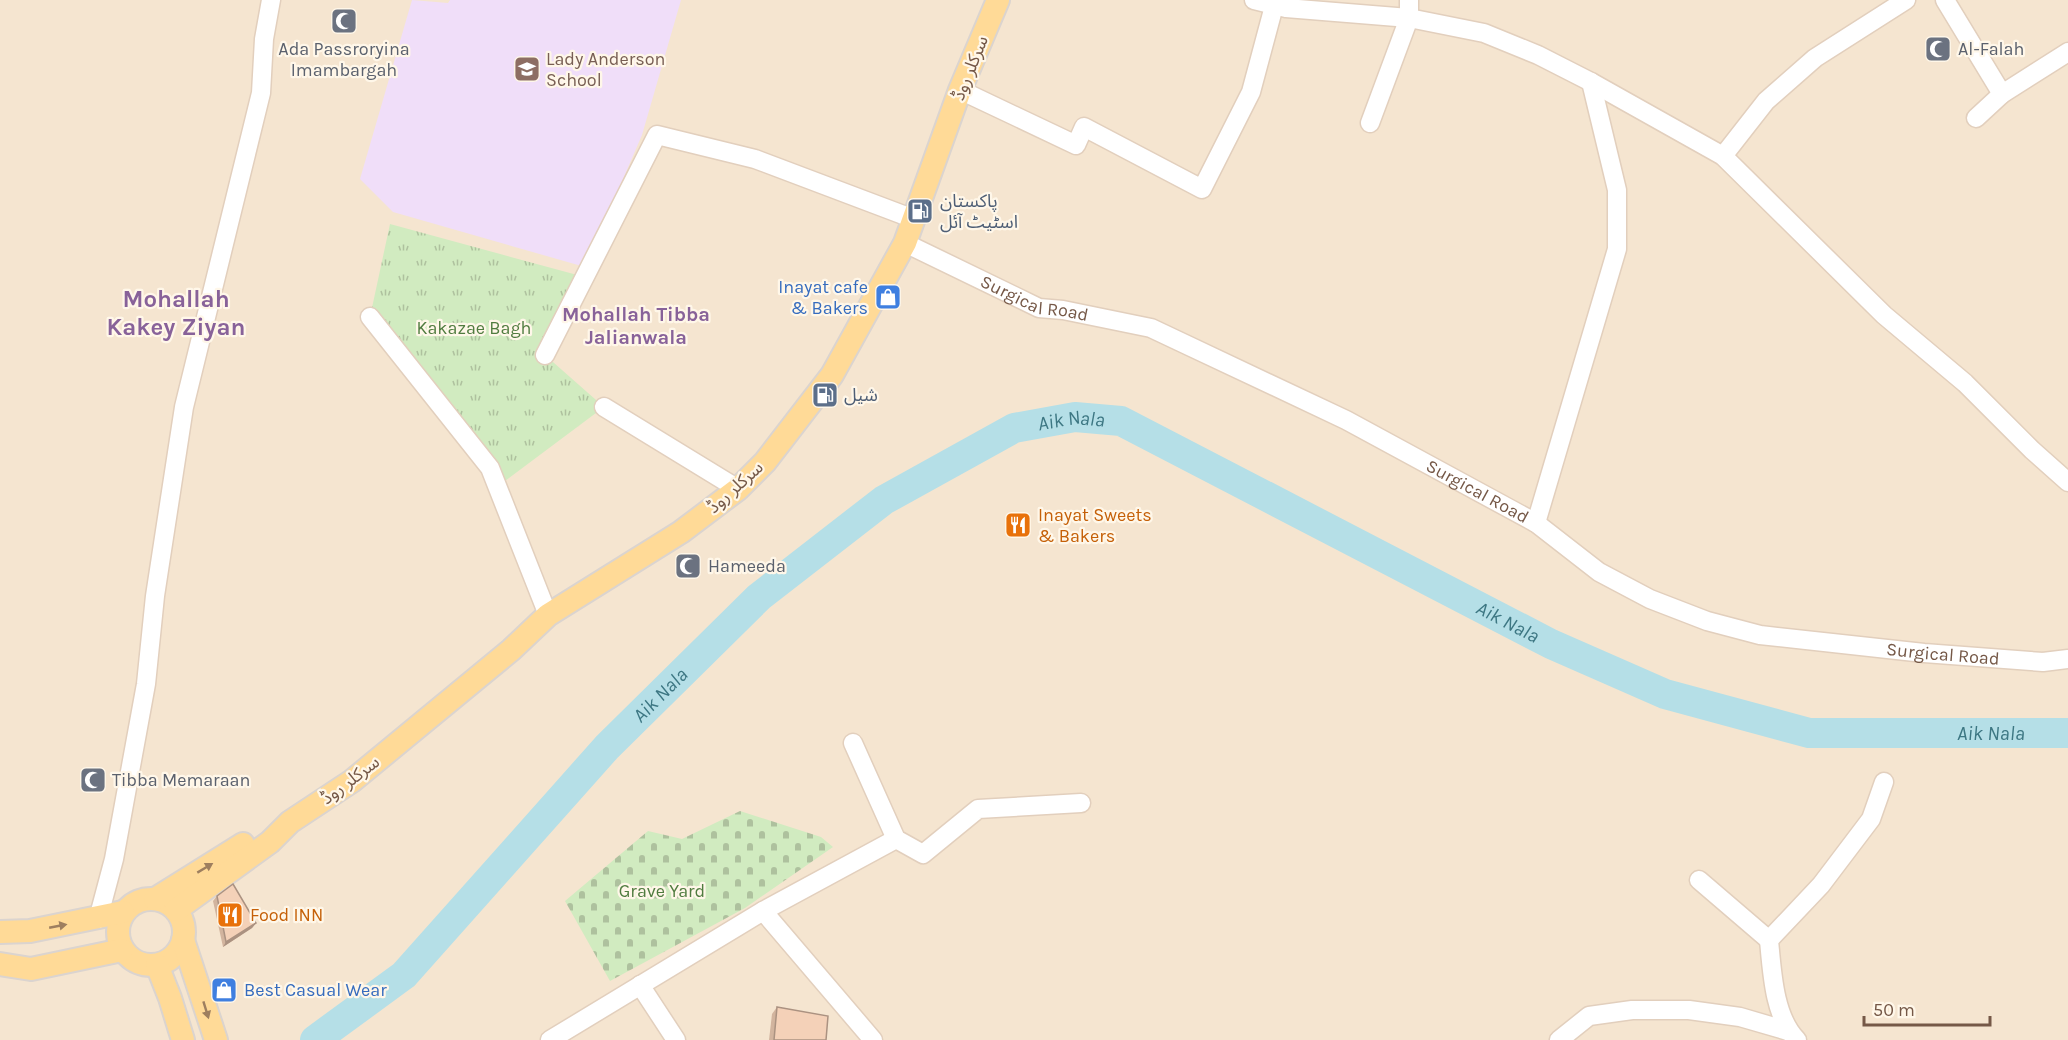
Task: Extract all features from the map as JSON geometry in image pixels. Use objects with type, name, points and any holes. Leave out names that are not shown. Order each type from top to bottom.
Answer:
[{"type":"main road","name":"سرکلر روڈ","points":[[290,822],[352,781],[511,650],[548,615],[681,532],[738,489],[765,462],[832,375],[905,243],[960,90],[998,0]]},
{"type":"main road","points":[[154,899],[263,831],[290,822]]},
{"type":"main road","points":[[176,910],[270,842],[290,822]]},
{"type":"main road","points":[[122,950],[30,969],[0,963],[3,932],[30,931],[98,919],[123,912],[137,901],[154,899],[163,901],[176,910],[182,920],[183,940],[178,950],[171,958],[157,965],[138,963],[129,958],[118,941],[117,931],[123,912]]},
{"type":"main road","points":[[183,940],[216,1040]]},
{"type":"main road","points":[[157,965],[183,1040]]},
{"type":"street","points":[[98,919],[120,830],[146,684],[155,596],[184,407],[261,93],[264,39],[271,0]]},
{"type":"street","points":[[1254,0],[1274,6],[1408,18],[1484,33],[1538,55],[1591,82],[1724,156],[1884,315],[1965,383],[2032,450],[2068,482]]},
{"type":"street","points":[[1370,123],[1408,18],[1409,0]]},
{"type":"street","points":[[1724,156],[1766,101],[1815,58],[1906,0]]},
{"type":"street","points":[[1945,0],[2002,94]]},
{"type":"street","points":[[960,90],[1076,145],[1084,127],[1202,189],[1251,92],[1274,6]]},
{"type":"street","points":[[1976,118],[2002,94],[2068,52]]},
{"type":"street","points":[[1536,523],[1617,249],[1617,190],[1591,82]]},
{"type":"street","points":[[545,355],[657,135],[755,159],[914,219]]},
{"type":"street","name":"Surgical Road","points":[[905,243],[1039,308],[1063,310],[1151,328],[1346,420],[1536,523],[1599,572],[1650,599],[1707,621],[1750,632],[1924,653],[2043,662],[2068,659]]},
{"type":"street","points":[[370,317],[490,468],[548,615]]},
{"type":"street","points":[[604,407],[738,489]]},
{"type":"street","points":[[853,743],[896,839],[923,854],[978,809],[1082,803]]},
{"type":"street","points":[[1769,940],[1821,885],[1870,819],[1884,782]]},
{"type":"street","points":[[550,1040],[763,911],[896,839]]},
{"type":"street","points":[[1699,880],[1769,940],[1773,986],[1793,1036]]},
{"type":"street","points":[[763,911],[873,1040]]},
{"type":"street","points":[[640,985],[676,1040]]},
{"type":"street","points":[[1559,1040],[1588,1016],[1632,1010],[1689,1010],[1740,1017],[1793,1036]]},
{"type":"shaded area","points":[[0,0],[2068,0],[2068,1040],[0,1040]]},
{"type":"shaded area","name":"Lady Anderson School","points":[[412,0],[448,3],[450,0],[681,0],[642,135],[585,267],[393,212],[360,179]]},
{"type":"green space","name":"Kakazae Bagh","points":[[390,224],[581,276],[545,355],[604,407],[497,487],[370,317]]},
{"type":"green space","name":"Grave Yard","points":[[740,811],[821,837],[833,847],[745,908],[610,981],[565,901],[648,831],[682,839]]},
{"type":"building","name":"Food INN","points":[[233,884],[256,923],[226,942],[217,896]]},
{"type":"building","points":[[777,1007],[828,1016],[826,1040],[774,1040]]},
{"type":"waterway","name":"Aik Nala","points":[[315,1040],[404,975],[607,747],[759,597],[884,500],[1014,428],[1075,417],[1121,421],[1551,644],[1665,694],[1809,733],[2068,733]]},
{"type":"place","name":"Ada Passroryina Imambargah","points":[[344,21]]},
{"type":"place","name":"Al-Falah","points":[[1938,49]]},
{"type":"place","name":"Lady Anderson School","points":[[527,69]]},
{"type":"place","name":"پاکستان اسٹیٹ آئل","points":[[920,211]]},
{"type":"place","name":"Inayat cafe & Bakers","points":[[888,297]]},
{"type":"place","name":"شیل","points":[[825,395]]},
{"type":"place","name":"Inayat Sweets & Bakers","points":[[1018,525]]},
{"type":"place","name":"Hameeda","points":[[688,566]]},
{"type":"place","name":"Tibba Memaraan","points":[[93,780]]},
{"type":"place","name":"Food INN","points":[[230,915]]},
{"type":"place","name":"Best Casual Wear","points":[[224,990]]},
{"type":"district","name":"Mohallah Kakey Ziyan","points":[[176,313]]},
{"type":"district","name":"Mohallah Tibba Jalianwala","points":[[636,326]]}]
